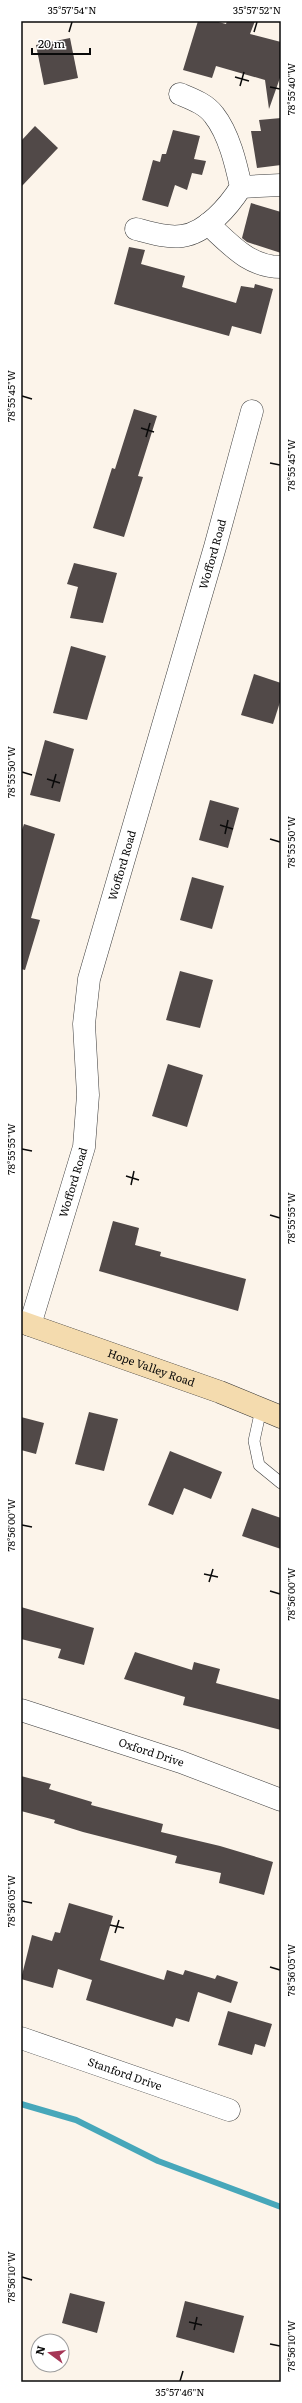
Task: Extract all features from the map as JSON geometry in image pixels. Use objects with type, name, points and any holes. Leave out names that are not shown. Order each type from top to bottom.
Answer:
[{"type":"main road","name":"Hope Valley Road","points":[[26,1324],[220,1392],[281,1417]]},
{"type":"street","points":[[136,229],[162,236],[183,236],[208,224],[232,202],[241,187],[232,155],[214,114],[198,101],[180,94]]},
{"type":"street","points":[[241,187],[281,184]]},
{"type":"street","points":[[208,224],[238,251],[257,264],[281,267]]},
{"type":"street","name":"Wofford Road","points":[[26,1324],[84,1147],[88,1095],[84,1024],[89,979],[215,546],[252,411]]},
{"type":"street","name":"Oxford Drive","points":[[21,1710],[181,1762],[281,1800]]},
{"type":"street","name":"Stanford Drive","points":[[21,2038],[229,2110]]},
{"type":"lane","points":[[261,1409],[254,1442],[259,1465],[281,1483]]},
{"type":"building","points":[[198,21],[215,21],[226,24],[227,21],[255,21],[250,34],[281,42],[281,75],[269,109],[265,80],[216,66],[212,78],[183,70]]},
{"type":"building","points":[[70,38],[78,78],[44,85],[36,45]]},
{"type":"building","points":[[281,118],[281,165],[257,168],[251,131],[261,131],[259,120]]},
{"type":"building","points":[[35,126],[58,148],[21,187],[21,141]]},
{"type":"building","points":[[173,130],[200,136],[194,159],[206,161],[202,175],[192,173],[187,190],[175,185],[168,207],[142,200],[153,160],[160,162],[162,154],[166,154]]},
{"type":"building","points":[[251,203],[281,212],[281,253],[247,242],[242,238]]},
{"type":"building","points":[[129,247],[145,250],[141,264],[185,276],[182,287],[236,303],[241,286],[254,288],[255,284],[273,289],[261,334],[232,326],[229,336],[114,304]]},
{"type":"building","points":[[134,409],[157,416],[138,476],[143,477],[124,537],[93,528],[112,468],[115,469]]},
{"type":"building","points":[[74,563],[117,573],[103,623],[70,618],[78,587],[67,584]]},
{"type":"building","points":[[71,646],[106,656],[87,720],[53,713]]},
{"type":"building","points":[[254,674],[281,683],[281,699],[273,724],[241,715]]},
{"type":"building","points":[[45,740],[74,749],[60,802],[30,795]]},
{"type":"building","points":[[210,800],[239,808],[228,848],[199,840]]},
{"type":"building","points":[[24,824],[55,834],[31,918],[40,920],[25,970],[21,969],[21,833]]},
{"type":"building","points":[[192,877],[224,886],[212,929],[180,920]]},
{"type":"building","points":[[180,971],[213,980],[200,1028],[166,1020]]},
{"type":"building","points":[[168,1064],[203,1075],[187,1127],[152,1116]]},
{"type":"building","points":[[113,1221],[139,1228],[135,1245],[161,1252],[160,1256],[246,1279],[238,1311],[99,1271]]},
{"type":"building","points":[[89,1412],[118,1419],[104,1471],[75,1464]]},
{"type":"building","points":[[21,1417],[44,1423],[36,1454],[21,1450]]},
{"type":"building","points":[[170,1451],[222,1472],[211,1499],[184,1488],[173,1515],[148,1505]]},
{"type":"building","points":[[252,1508],[281,1518],[281,1549],[242,1536]]},
{"type":"building","points":[[21,1607],[94,1628],[84,1665],[58,1658],[61,1649],[21,1639]]},
{"type":"building","points":[[135,1652],[192,1670],[194,1662],[220,1669],[216,1683],[281,1700],[281,1730],[183,1705],[185,1697],[124,1679]]},
{"type":"building","points":[[21,1776],[51,1784],[49,1789],[92,1802],[91,1805],[163,1824],[161,1832],[220,1846],[273,1862],[264,1895],[219,1883],[221,1873],[175,1863],[177,1856],[83,1832],[54,1823],[55,1820],[21,1811]]},
{"type":"building","points":[[69,1903],[113,1916],[100,1960],[164,1980],[167,1970],[183,1975],[185,1970],[215,1979],[217,1975],[238,1982],[231,2003],[198,1992],[189,2022],[176,2018],[173,2027],[86,2000],[92,1980],[58,1969],[53,1988],[21,1979],[32,1935],[52,1941],[55,1932],[60,1933]]},
{"type":"building","points":[[228,2011],[272,2024],[265,2047],[255,2044],[252,2055],[218,2045]]},
{"type":"building","points":[[70,2293],[105,2302],[97,2333],[62,2323]]},
{"type":"building","points":[[185,2301],[244,2316],[234,2353],[176,2337]]},
{"type":"waterway","points":[[21,2104],[76,2120],[158,2161],[281,2207]]}]
